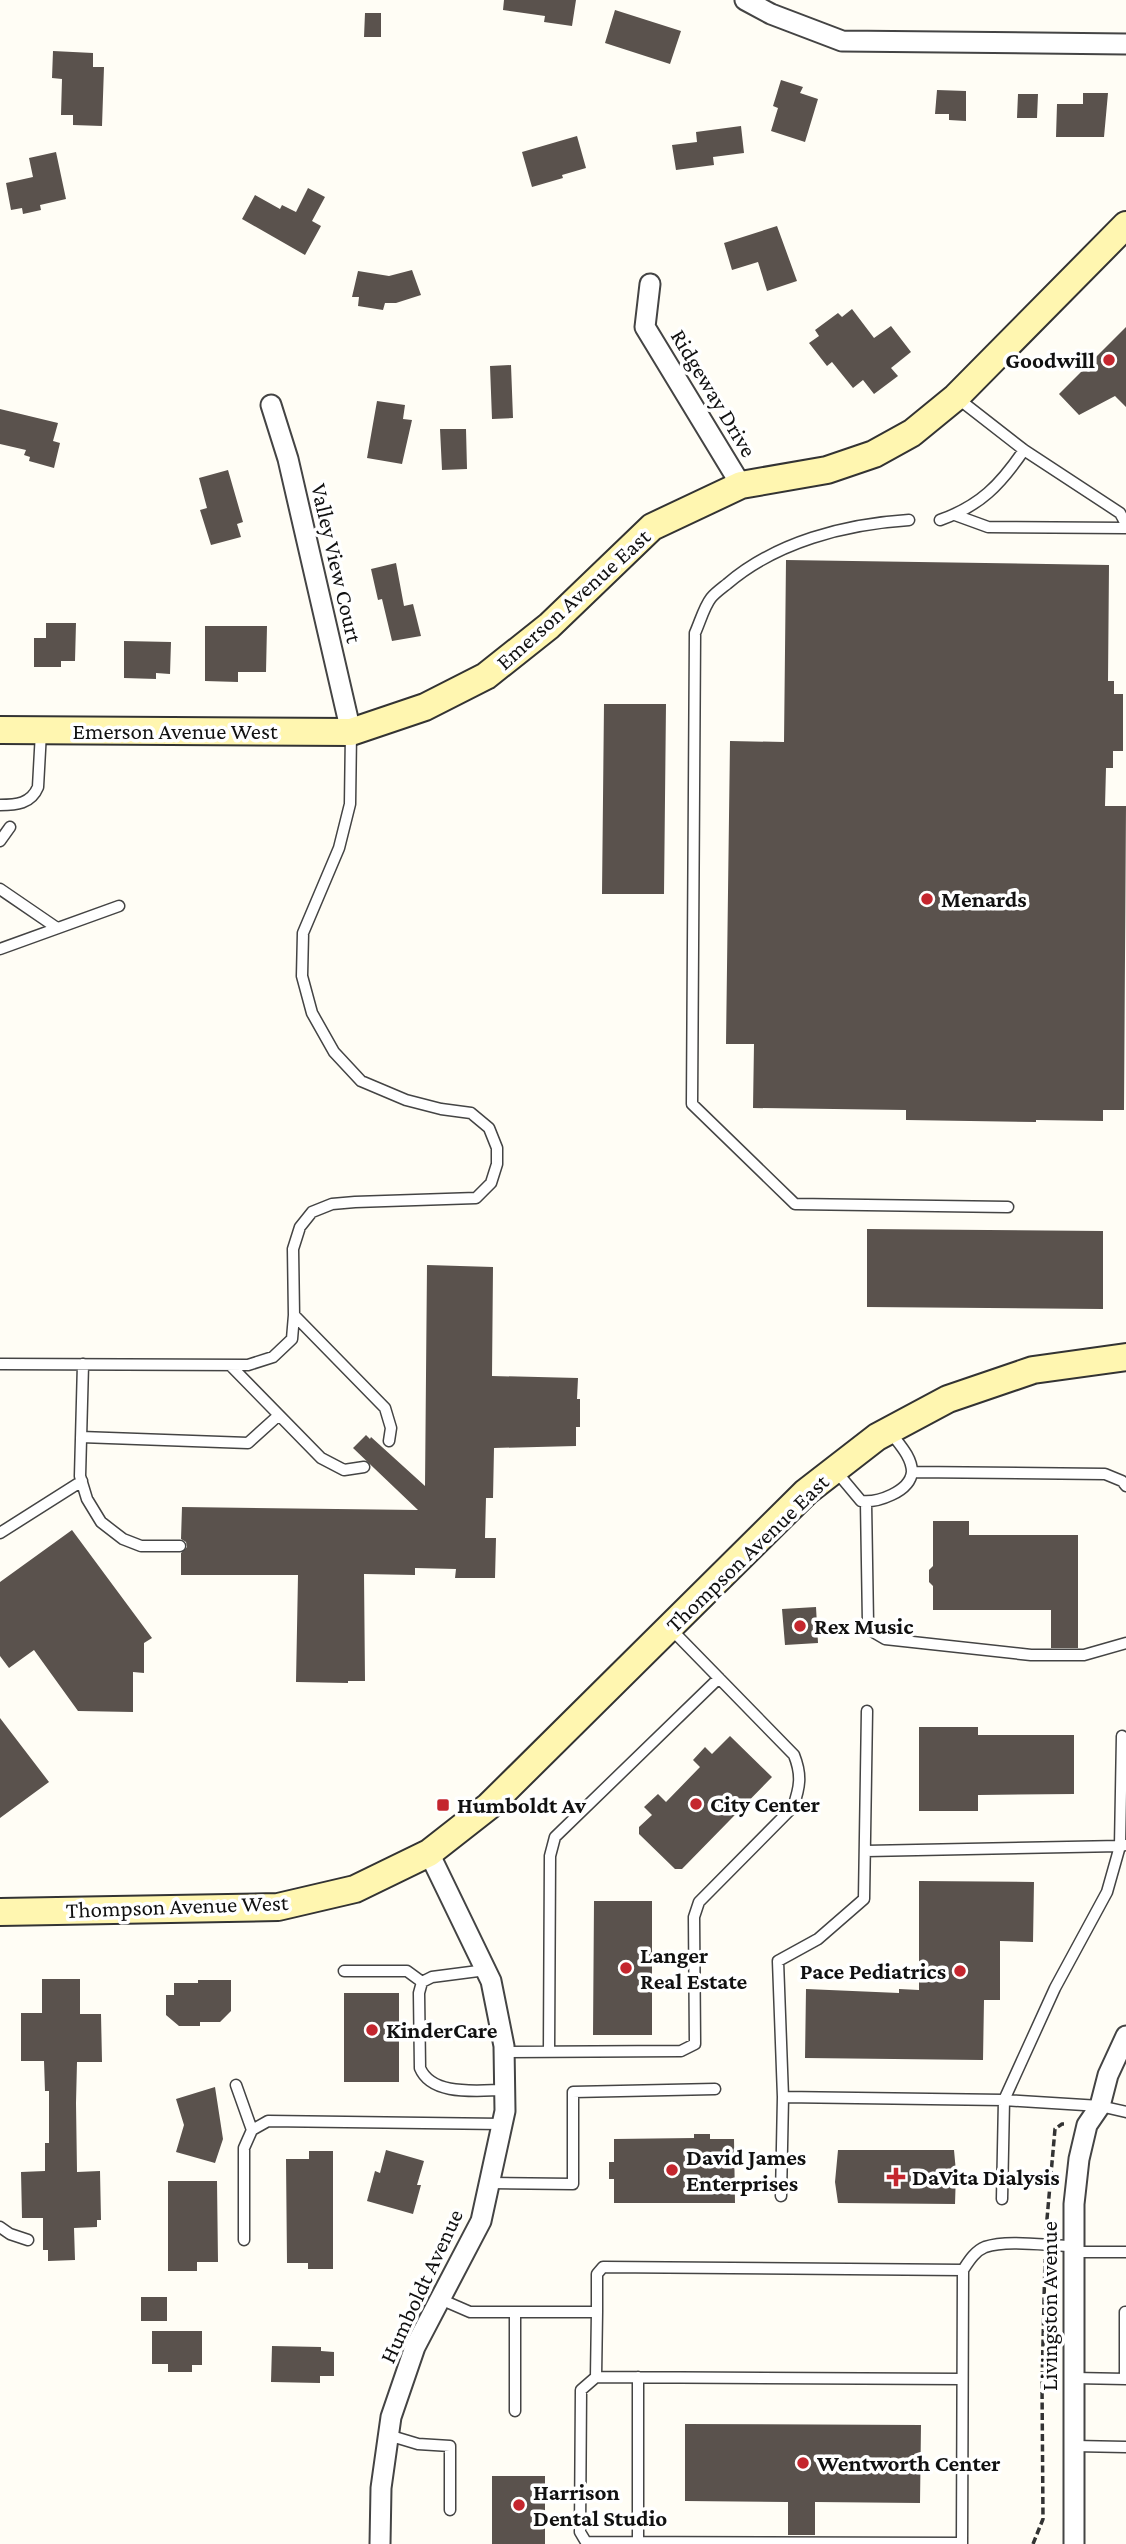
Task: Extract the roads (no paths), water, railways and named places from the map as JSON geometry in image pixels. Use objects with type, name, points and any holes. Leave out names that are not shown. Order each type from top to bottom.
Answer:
[{"type":"street","points":[[745,0],[771,14],[842,41],[1126,44]]},
{"type":"street","name":"Emerson Avenue East","points":[[351,732],[425,707],[486,676],[549,626],[652,527],[741,485],[827,470],[874,454],[912,433],[956,397],[1126,225]]},
{"type":"street","name":"Ridgeway Drive","points":[[650,284],[645,327],[741,485]]},
{"type":"street","name":"Valley View Court","points":[[271,405],[288,459],[351,732]]},
{"type":"street","name":"Emerson Avenue West","points":[[0,730],[351,732]]},
{"type":"street","name":"Thompson Avenue East","points":[[429,1853],[489,1806],[806,1492],[877,1437],[948,1399],[1033,1370],[1126,1357]]},
{"type":"street","name":"Thompson Avenue West","points":[[0,1912],[278,1907],[355,1889],[429,1853]]},
{"type":"street","name":"Humboldt Avenue","points":[[380,2544],[381,2488],[391,2417],[415,2347],[481,2221],[505,2110],[504,2052],[491,1981],[429,1853]]},
{"type":"street","name":"Livingston Avenue","points":[[1073,2544],[1074,2204],[1079,2160],[1087,2125],[1100,2106],[1108,2075],[1126,2036]]},
{"type":"lane","points":[[955,515],[988,527],[1126,526],[1123,508],[1024,450],[956,397]]},
{"type":"lane","points":[[940,520],[980,501],[1002,482],[1024,450]]},
{"type":"lane","points":[[909,520],[879,522],[833,532],[783,548],[742,571],[710,598],[695,633],[692,1104],[795,1204],[1008,1207]]},
{"type":"lane","points":[[0,805],[27,802],[35,795],[38,787],[41,731]]},
{"type":"lane","points":[[0,1364],[248,1365],[272,1357],[292,1339],[295,1315],[293,1249],[300,1227],[312,1212],[332,1204],[355,1202],[475,1198],[491,1184],[497,1164],[497,1148],[489,1128],[471,1113],[406,1100],[361,1081],[334,1052],[312,1013],[302,976],[303,933],[339,848],[351,804],[351,732]]},
{"type":"lane","points":[[0,841],[10,827]]},
{"type":"lane","points":[[0,889],[57,928]]},
{"type":"lane","points":[[0,949],[119,906]]},
{"type":"lane","points":[[295,1315],[385,1408],[391,1428],[389,1441]]},
{"type":"lane","points":[[83,1364],[82,1481],[87,1499],[101,1522],[123,1539],[141,1546],[180,1546]]},
{"type":"lane","points":[[230,1365],[321,1458],[344,1470],[364,1467]]},
{"type":"lane","points":[[81,1437],[248,1443],[279,1415]]},
{"type":"lane","points":[[835,1469],[861,1502],[884,1499],[909,1480],[912,1472],[907,1454],[889,1431]]},
{"type":"lane","points":[[912,1472],[1105,1474],[1122,1481],[1126,1486]]},
{"type":"lane","points":[[0,1533],[82,1481]]},
{"type":"lane","points":[[866,1502],[868,1623],[873,1632],[885,1639],[1031,1655],[1084,1655],[1126,1643]]},
{"type":"lane","points":[[504,2052],[681,2051],[695,2044],[694,1917],[699,1902],[793,1807],[800,1788],[800,1770],[794,1755],[670,1627]]},
{"type":"lane","points":[[549,2052],[550,1856],[555,1838],[719,1678]]},
{"type":"lane","points":[[781,2196],[783,2097],[778,1961],[818,1939],[864,1899],[867,1710]]},
{"type":"lane","points":[[1002,2199],[1004,2100],[1055,1988],[1107,1892],[1123,1846],[1122,1736]]},
{"type":"lane","points":[[866,1851],[1123,1846]]},
{"type":"lane","points":[[486,1970],[432,1977],[422,1982],[419,1993],[419,2068],[430,2082],[446,2088],[505,2090]]},
{"type":"lane","points":[[344,1971],[408,1971],[422,1982]]},
{"type":"lane","points":[[236,2085],[252,2130]]},
{"type":"lane","points":[[490,2183],[573,2183],[573,2092],[715,2089]]},
{"type":"lane","points":[[783,2097],[1004,2100],[1100,2106],[1126,2112]]},
{"type":"lane","points":[[244,2240],[244,2148],[252,2130],[268,2121],[502,2124]]},
{"type":"lane","points":[[0,2227],[10,2234],[28,2240]]},
{"type":"lane","points":[[962,2379],[596,2377],[581,2390],[580,2532],[586,2542],[962,2544],[962,2379],[962,2270],[983,2247],[1002,2244],[1126,2252]]},
{"type":"lane","points":[[596,2377],[597,2274],[603,2267],[962,2270]]},
{"type":"lane","points":[[440,2299],[470,2312],[597,2312]]},
{"type":"lane","points":[[515,2312],[515,2411]]},
{"type":"lane","points":[[1073,2378],[1125,2379],[1125,2312]]},
{"type":"lane","points":[[638,2377],[638,2543]]},
{"type":"lane","points":[[388,2435],[418,2444],[450,2446],[450,2510]]},
{"type":"lane","points":[[1073,2446],[1126,2447]]},
{"type":"place","name":"Goodwill","points":[[1109,360]]},
{"type":"place","name":"Menards","points":[[927,899]]},
{"type":"place","name":"Rex Music","points":[[800,1626]]},
{"type":"place","name":"City Center","points":[[696,1804]]},
{"type":"place","name":"Humboldt Av","points":[[443,1805]]},
{"type":"place","name":"Langer Real Estate","points":[[626,1968]]},
{"type":"place","name":"Pace Pediatrics","points":[[960,1971]]},
{"type":"place","name":"KinderCare","points":[[372,2030]]},
{"type":"place","name":"David James Enterprises","points":[[672,2170]]},
{"type":"place","name":"DaVita Dialysis","points":[[896,2177]]},
{"type":"place","name":"Wentworth Center","points":[[803,2463]]},
{"type":"place","name":"Harrison Dental Studio","points":[[519,2505]]}]
